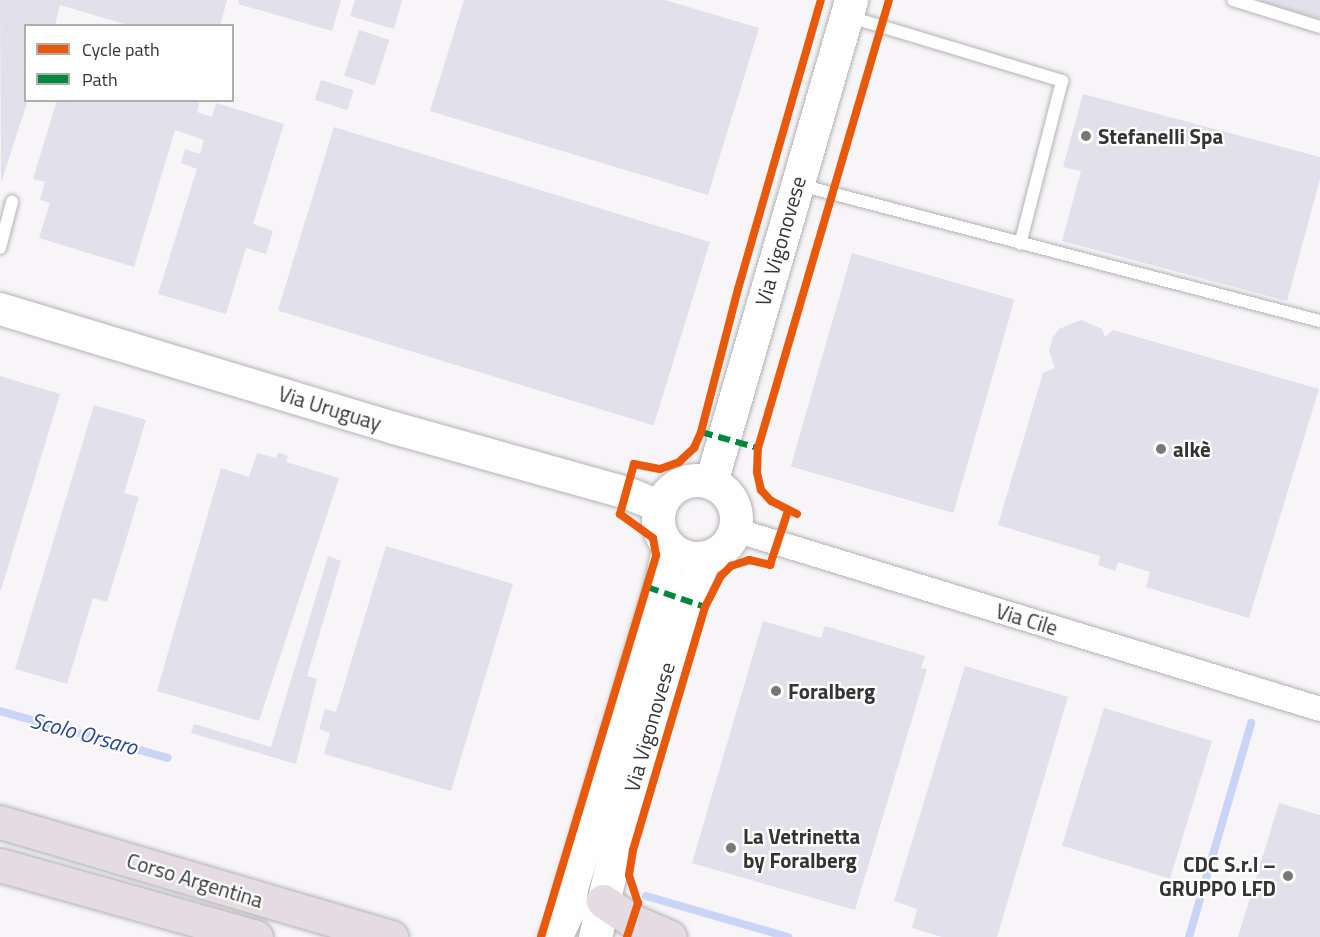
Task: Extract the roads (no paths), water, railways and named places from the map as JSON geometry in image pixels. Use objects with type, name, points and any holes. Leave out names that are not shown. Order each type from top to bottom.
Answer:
[{"type":"highway","name":"Corso Argentina","points":[[0,822],[391,937]]},
{"type":"highway","name":"Corso Argentina","points":[[0,865],[256,937]]},
{"type":"highway","points":[[603,901],[633,921],[670,937]]},
{"type":"main road","name":"Via Vigonovese","points":[[711,482],[796,183],[849,8]]},
{"type":"main road","points":[[705,557],[683,556],[669,546],[658,527],[660,506],[665,495],[685,481],[711,482],[728,495],[734,506],[735,530]]},
{"type":"main road","name":"Via Vigonovese","points":[[595,937],[603,915],[603,901],[626,805],[686,600],[705,557],[723,548],[735,530]]},
{"type":"main road","name":"Via Vigonovese","points":[[555,937],[569,908],[571,888],[659,591],[669,546]]},
{"type":"main road","points":[[569,908],[582,901],[603,901]]},
{"type":"street","name":"Via Uruguay","points":[[0,309],[394,428],[627,492],[660,506]]},
{"type":"street","name":"Via Cile","points":[[735,530],[1320,709]]},
{"type":"lane","points":[[1233,0],[1320,27]]},
{"type":"lane","points":[[849,8],[1062,81],[1020,244]]},
{"type":"lane","points":[[796,183],[1020,244],[1320,321]]},
{"type":"lane","points":[[0,248],[12,202]]},
{"type":"waterway","name":"Scolo Orsaro","points":[[0,711],[168,758]]},
{"type":"waterway","name":"Scolo Orsaro","points":[[1189,937],[1251,723]]},
{"type":"waterway","name":"Scolo Orsaro","points":[[646,896],[788,937]]},
{"type":"place","name":"Stefanelli Spa","points":[[1086,136]]},
{"type":"place","name":"alkè","points":[[1161,449]]},
{"type":"place","name":"Foralberg","points":[[776,691]]},
{"type":"place","name":"La Vetrinetta by Foralberg","points":[[731,848]]},
{"type":"place","name":"CDC S.r.l – GRUPPO LFD","points":[[1288,876]]}]
